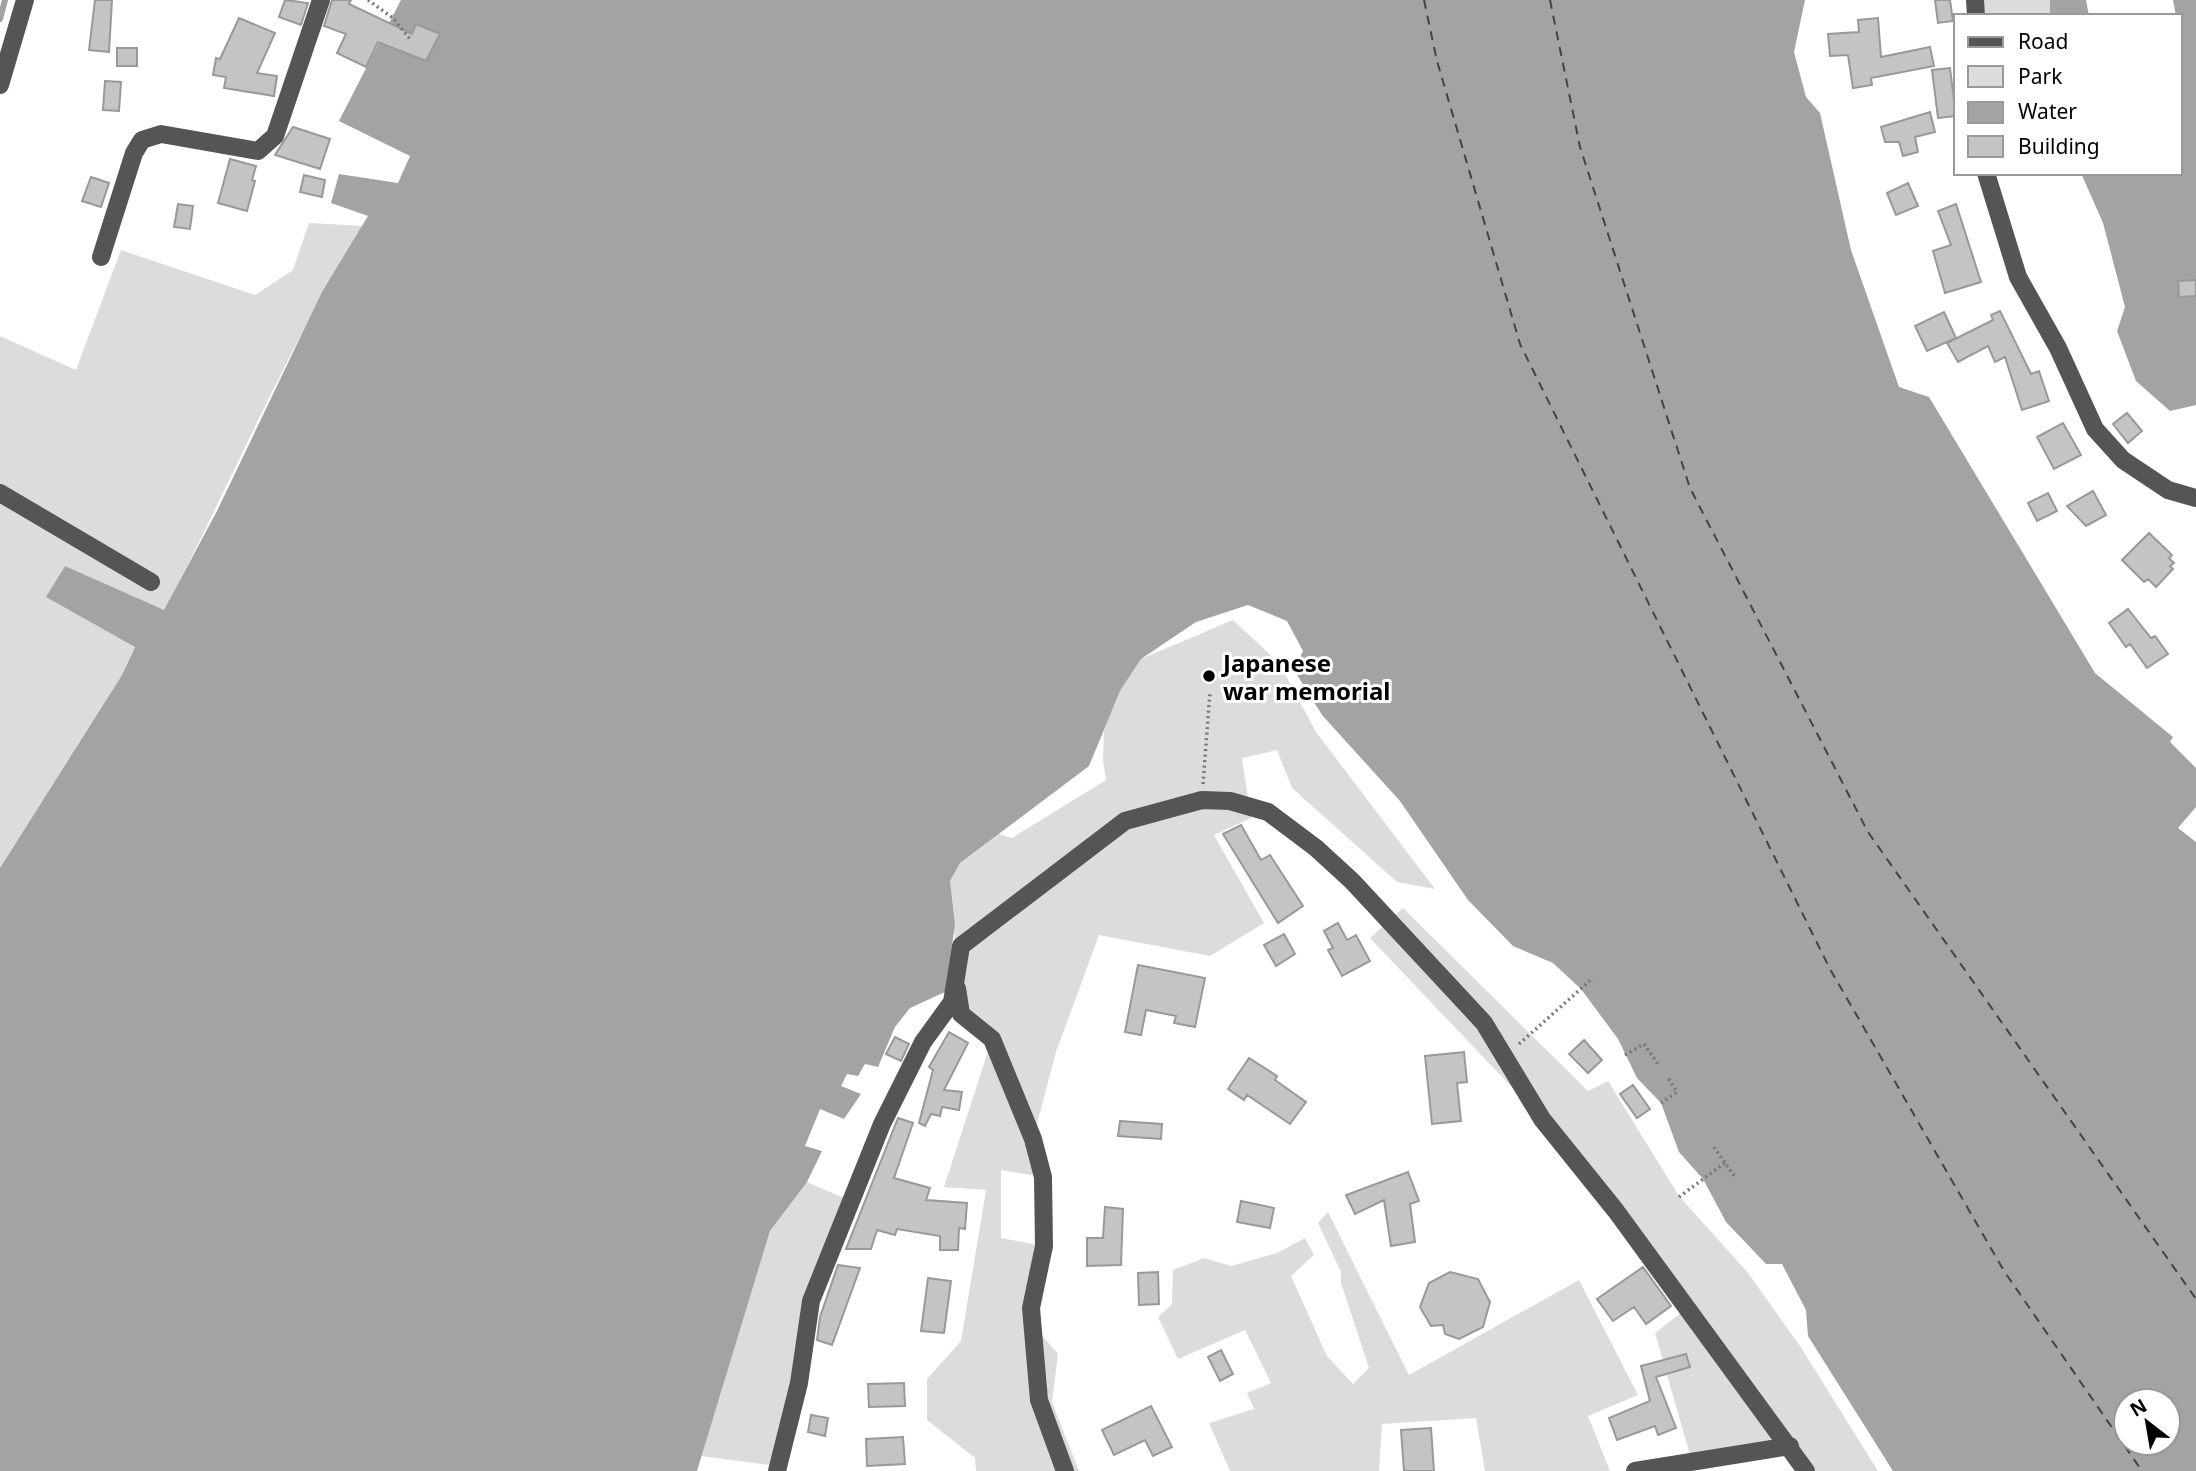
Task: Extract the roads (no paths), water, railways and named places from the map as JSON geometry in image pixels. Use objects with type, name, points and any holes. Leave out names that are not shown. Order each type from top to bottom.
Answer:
[{"type":"street","points":[[0,85],[25,0]]},
{"type":"street","points":[[101,257],[134,153],[142,140],[161,134],[258,152],[275,136],[321,0]]},
{"type":"street","points":[[1987,175],[2018,277],[2058,348],[2095,429],[2123,460],[2168,490],[2196,498]]},
{"type":"street","points":[[0,493],[151,582]]},
{"type":"street","points":[[777,1471],[799,1383],[811,1301],[882,1124],[923,1042],[952,1002],[961,946],[1125,821],[1202,800],[1230,801],[1268,813],[1317,848],[1352,881],[1484,1023],[1542,1119],[1616,1211],[1806,1471]]},
{"type":"street","points":[[955,974],[961,1014],[992,1039],[1033,1139],[1043,1177],[1044,1246],[1031,1308],[1039,1401],[1065,1471]]},
{"type":"street","points":[[1635,1471],[1790,1446]]},
{"type":"water","points":[[401,0],[1805,0],[1794,52],[1806,97],[1820,113],[1851,250],[1899,387],[1929,397],[2095,673],[2173,737],[2170,742],[2196,768],[2196,807],[2178,828],[2196,842],[2196,1471],[1893,1471],[1808,1336],[1806,1310],[1782,1264],[1766,1264],[1726,1222],[1703,1179],[1679,1152],[1661,1103],[1637,1078],[1618,1039],[1581,989],[1553,963],[1513,946],[1468,900],[1400,801],[1322,715],[1294,670],[1303,651],[1287,621],[1248,605],[1196,622],[1141,659],[1120,691],[1089,766],[960,863],[950,881],[955,925],[945,992],[910,1008],[895,1027],[878,1067],[865,1064],[858,1076],[847,1074],[841,1086],[861,1094],[844,1119],[820,1109],[805,1146],[822,1151],[807,1182],[770,1231],[697,1471],[0,1471],[0,868],[122,675],[135,647],[46,597],[65,566],[164,610],[217,511],[322,292],[368,216],[331,203],[339,174],[398,183],[410,156],[339,121]]},
{"type":"water","points":[[2050,0],[2086,0],[2089,14],[2050,14]]},
{"type":"water","points":[[2173,0],[2196,0],[2196,405],[2170,411],[2136,381],[2117,331],[2125,307],[2103,223],[2082,175],[2182,175],[2182,14],[2176,14]]},
{"type":"waterway","points":[[0,19],[5,0]]},
{"type":"place","name":"Japanese war memorial","points":[[1209,676]]}]
